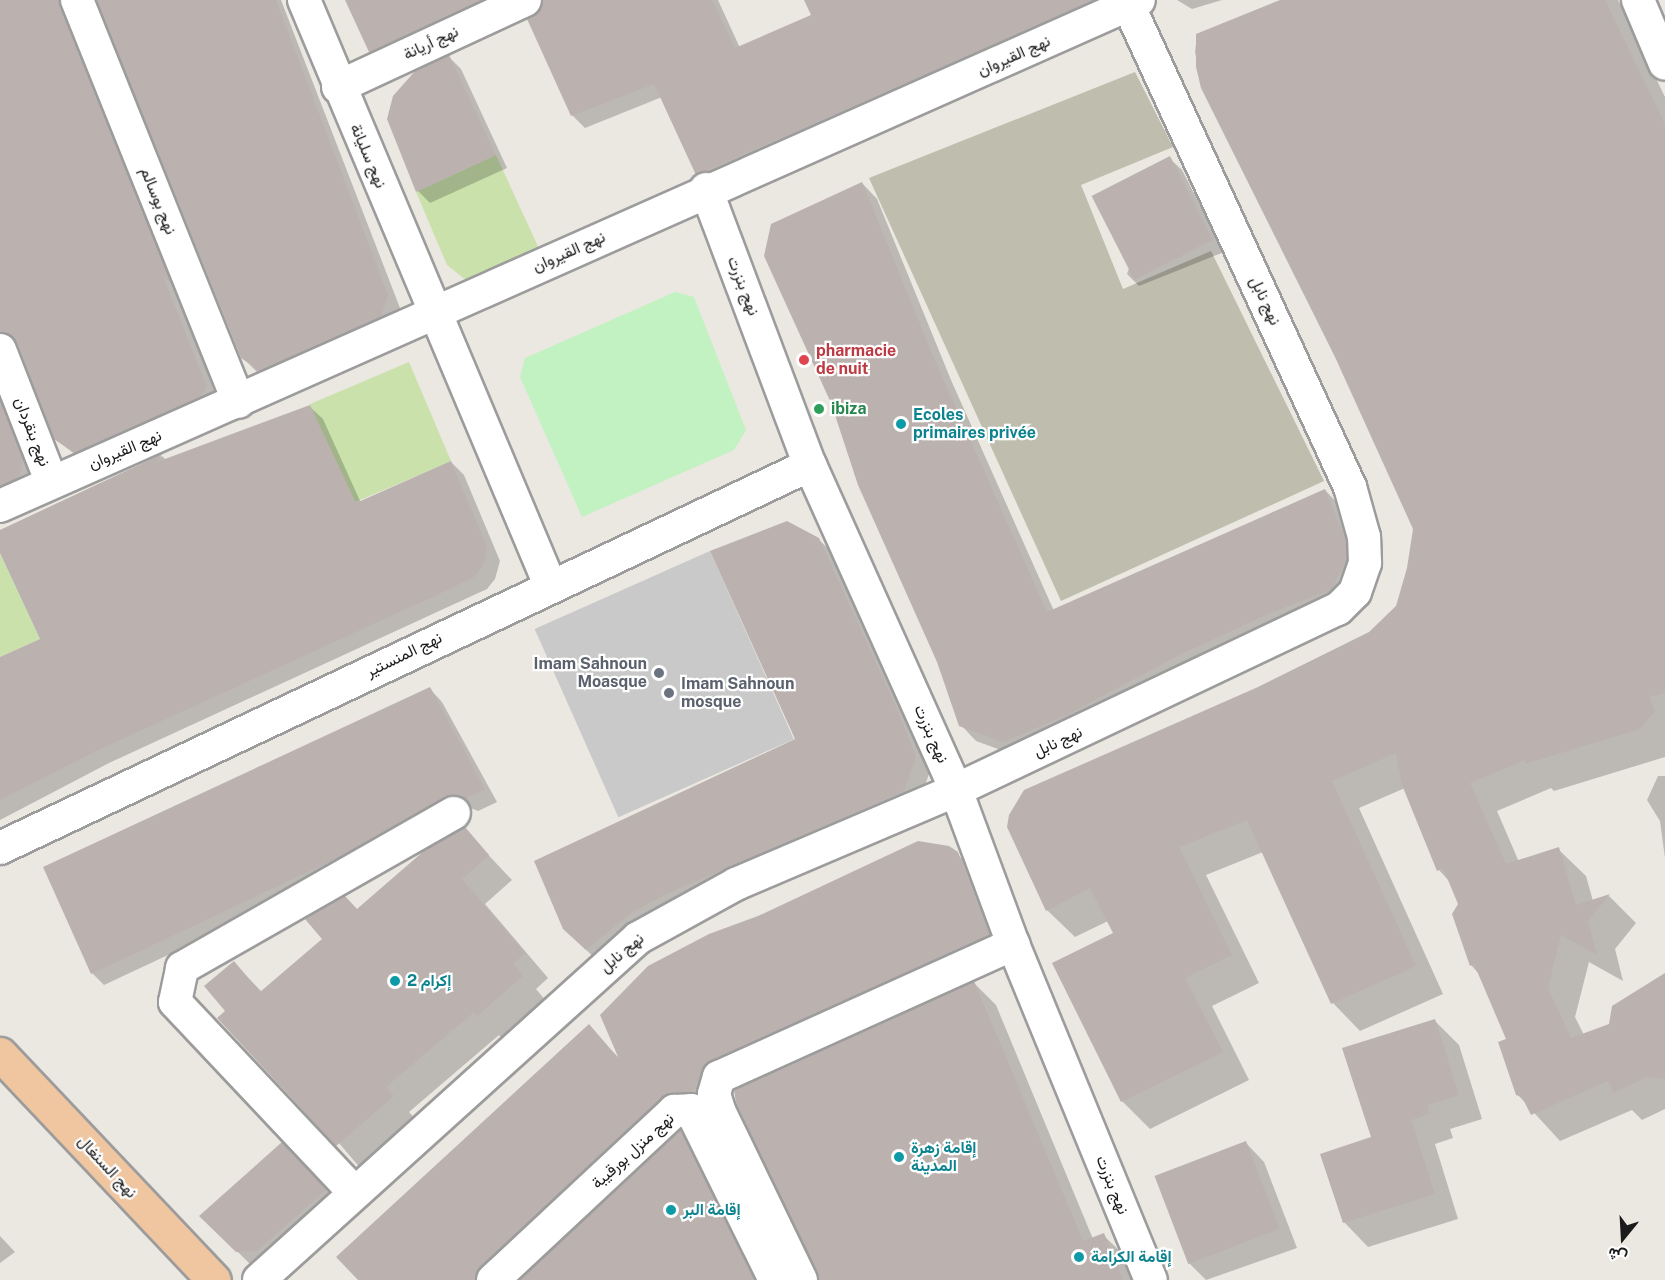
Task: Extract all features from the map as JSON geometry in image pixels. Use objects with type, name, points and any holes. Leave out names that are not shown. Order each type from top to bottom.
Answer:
[{"type":"main road","name":"نهج السنغال","points":[[0,1054],[214,1280]]},
{"type":"street","name":"نهج بوسالم","points":[[77,0],[239,402]]},
{"type":"street","name":"نهج سليانة","points":[[304,0],[338,87],[550,585]]},
{"type":"street","name":"نهج أريانة","points":[[338,87],[525,0]]},
{"type":"street","points":[[1638,0],[1665,64]]},
{"type":"street","name":"نهج القيروان","points":[[0,506],[51,481],[239,402],[706,189],[826,142],[1131,2]]},
{"type":"street","name":"نهج نابل","points":[[260,1280],[354,1192],[638,938],[736,884],[956,790],[1338,609],[1362,579],[1364,537],[1350,487],[1131,2]]},
{"type":"street","name":"نهج بنزرت","points":[[706,189],[810,465],[956,790],[1013,944],[1151,1280]]},
{"type":"street","name":"نهج بنقردان","points":[[0,350],[51,481]]},
{"type":"street","name":"نهج المنستير","points":[[0,848],[550,585],[810,465]]},
{"type":"street","points":[[354,1192],[175,1002],[182,968],[454,813]]},
{"type":"street","points":[[801,1280],[719,1110],[714,1094],[719,1077],[1013,944]]},
{"type":"street","name":"نهج منزل بورقيبة","points":[[493,1280],[674,1112],[691,1110],[775,1280]]},
{"type":"shaded area","points":[[1135,72],[1173,147],[1081,185],[1123,289],[1211,251],[1324,481],[1061,601],[869,178]]},
{"type":"shaded area","name":"Imam Sahnoun mosque","points":[[710,551],[794,739],[618,817],[535,629]]},
{"type":"green space","points":[[496,155],[541,253],[471,284],[447,265],[416,192]]},
{"type":"green space","points":[[675,292],[694,297],[746,430],[734,450],[582,517],[520,377],[525,358]]},
{"type":"green space","points":[[409,362],[451,461],[352,504],[310,404]]},
{"type":"green space","points":[[0,553],[40,639],[0,657]]},
{"type":"building","points":[[0,0],[59,0],[172,285],[162,274],[207,387],[199,398],[74,453],[54,439],[17,343],[11,336],[0,332]]},
{"type":"building","points":[[96,0],[276,0],[388,295],[381,317],[260,371],[241,358]]},
{"type":"building","points":[[345,0],[482,0],[369,52]]},
{"type":"building","points":[[543,0],[712,0],[735,48],[811,15],[804,0],[1095,0],[696,175],[654,84],[571,116],[527,19],[539,11]]},
{"type":"building","points":[[1280,0],[1605,0],[1665,124],[1665,693],[1649,697],[1655,711],[1640,729],[1525,764],[1525,760],[1470,783],[1506,864],[1559,847],[1576,905],[1610,894],[1588,921],[1597,955],[1561,935],[1548,988],[1571,1038],[1609,1024],[1612,1006],[1665,973],[1665,1079],[1647,1077],[1613,1093],[1608,1081],[1531,1115],[1522,1097],[1516,1095],[1498,1042],[1506,1039],[1474,964],[1470,966],[1452,914],[1458,904],[1443,868],[1437,871],[1402,785],[1396,753],[1332,781],[1416,966],[1331,1004],[1247,820],[1179,847],[1232,955],[1185,978],[1223,1052],[1121,1102],[1052,963],[1113,933],[1090,888],[1046,911],[1007,827],[1009,815],[1024,790],[1258,687],[1369,632],[1396,606],[1407,568],[1413,529],[1335,357],[1201,88],[1196,67],[1196,34]]},
{"type":"building","points":[[449,55],[496,155],[416,192],[387,119],[393,96],[416,70]]},
{"type":"building","points":[[1170,156],[1213,240],[1134,280],[1092,196]]},
{"type":"building","points":[[862,182],[936,363],[1047,612],[1325,489],[1346,540],[1347,560],[1331,590],[1270,613],[1175,657],[1067,715],[1003,742],[959,726],[937,662],[858,485],[831,403],[764,256],[771,224]]},
{"type":"building","points":[[0,400],[23,458],[19,478],[0,486]]},
{"type":"building","points":[[310,405],[356,503],[451,461],[487,547],[483,566],[474,577],[452,588],[96,751],[0,800],[0,657],[40,639],[0,553],[0,530],[162,454],[157,462]]},
{"type":"building","points":[[787,521],[819,538],[894,702],[916,756],[904,791],[664,895],[631,913],[586,950],[563,929],[534,861],[795,739],[710,551]]},
{"type":"building","points":[[430,687],[485,789],[465,799],[455,795],[445,797],[344,855],[91,974],[43,867]]},
{"type":"building","name":"إكرام 2","points":[[465,827],[489,855],[462,879],[525,953],[513,964],[523,976],[477,1016],[474,1012],[386,1087],[394,1096],[336,1146],[217,1018],[225,1011],[204,986],[234,961],[260,992],[322,939],[305,919],[345,896],[357,909],[425,850]]},
{"type":"building","points":[[918,841],[949,846],[958,852],[990,935],[711,1061],[692,1092],[662,1098],[481,1267],[476,1280],[358,1280],[336,1257],[589,1024],[619,1059],[600,1015],[648,966],[709,934],[758,916]]},
{"type":"building","name":"إقامة زهرة المدينة","points":[[974,981],[1083,1241],[1104,1233],[1123,1280],[819,1280],[736,1103],[734,1090]]},
{"type":"building","points":[[1435,1019],[1459,1095],[1427,1105],[1430,1114],[1411,1120],[1435,1194],[1343,1223],[1320,1154],[1371,1137],[1342,1048]]},
{"type":"building","name":"إقامة البر","points":[[681,1130],[755,1280],[519,1280]]},
{"type":"building","points":[[1246,1141],[1280,1229],[1188,1264],[1155,1176]]},
{"type":"building","points":[[282,1142],[327,1189],[257,1251],[236,1252],[199,1216]]},
{"type":"place","name":"pharmacie de nuit","points":[[804,360]]},
{"type":"place","name":"ibiza","points":[[819,409]]},
{"type":"place","name":"Ecoles primaires privée","points":[[901,424]]},
{"type":"place","name":"Imam Sahnoun Moasque","points":[[659,673]]},
{"type":"place","name":"Imam Sahnoun mosque","points":[[669,693]]},
{"type":"place","name":"إكرام 2","points":[[395,981]]},
{"type":"place","name":"إقامة زهرة المدينة","points":[[899,1157]]},
{"type":"place","name":"إقامة البر","points":[[671,1210]]},
{"type":"place","name":"إقامة الكرامة","points":[[1079,1257]]}]
